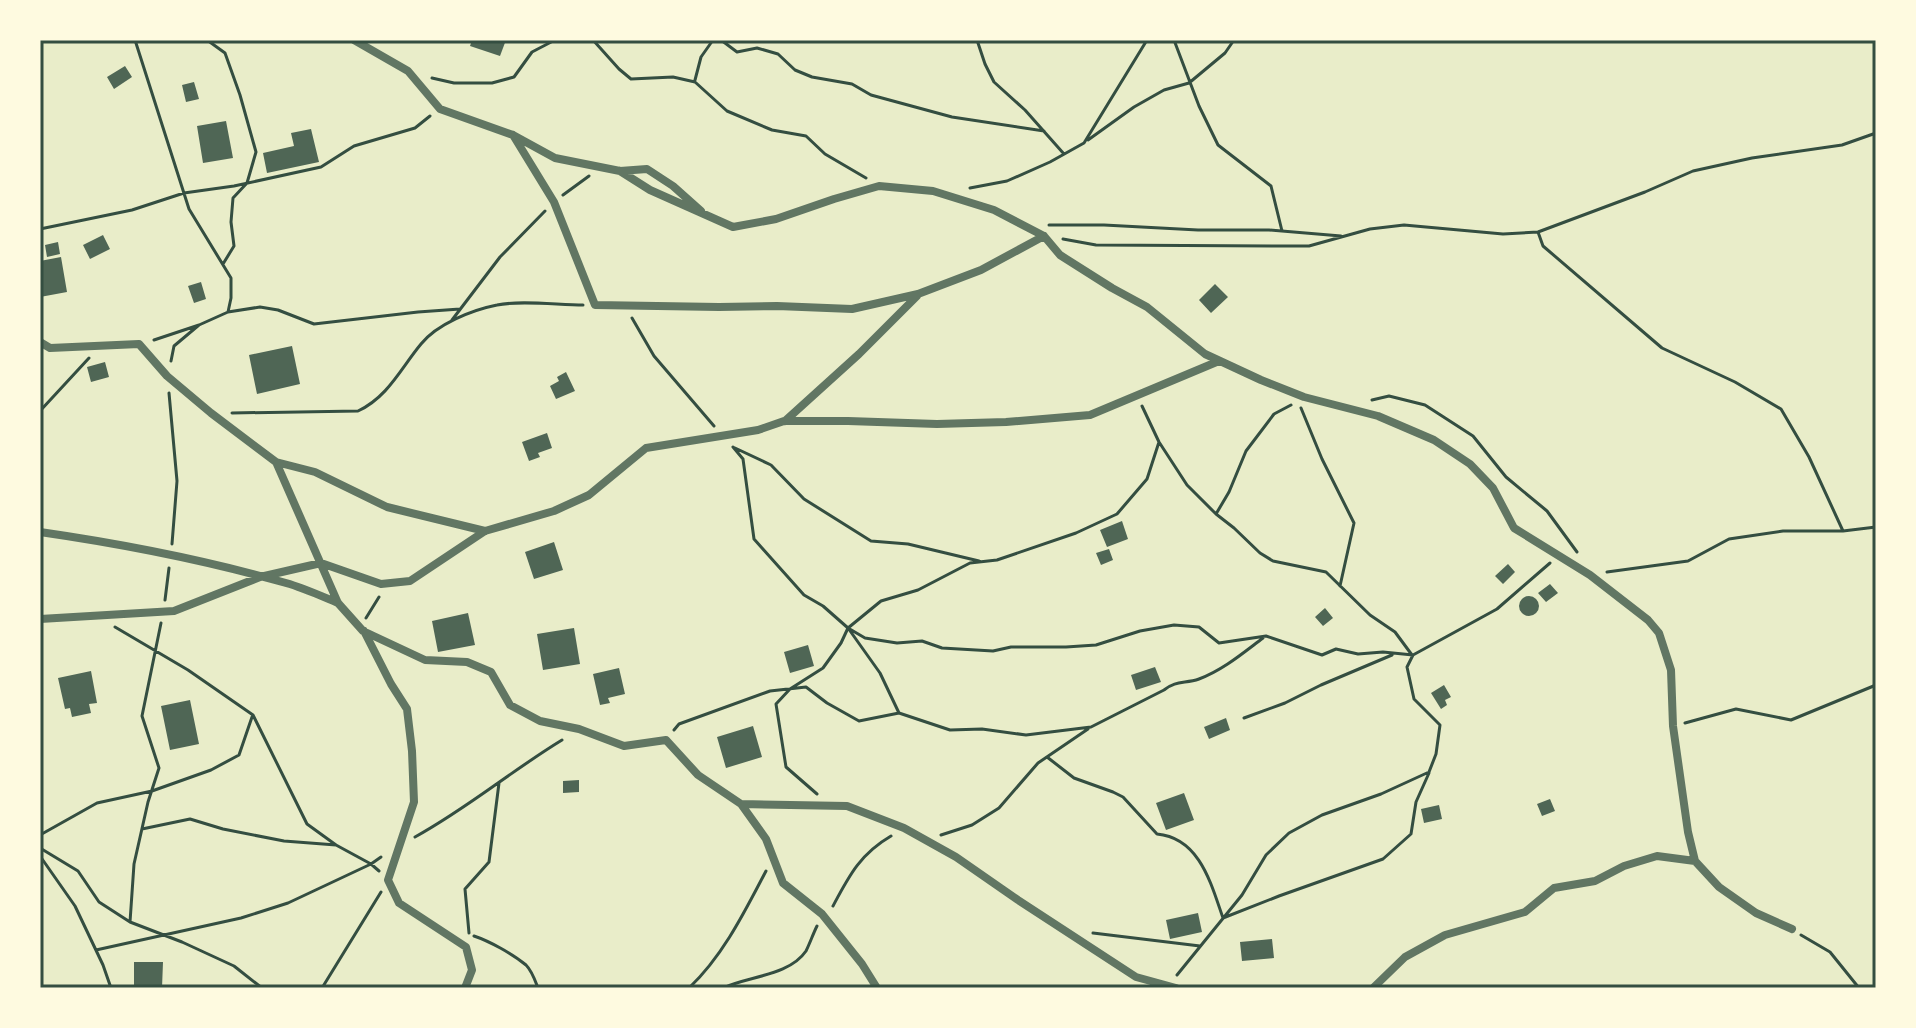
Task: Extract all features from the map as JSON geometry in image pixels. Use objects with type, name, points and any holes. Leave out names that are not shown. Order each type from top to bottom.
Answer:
[{"type":"street","points":[[354,40],[408,71],[440,109],[513,135],[555,158],[620,171],[647,169],[673,186],[706,215]]},
{"type":"street","points":[[513,135],[554,202],[595,305],[852,309],[918,294],[981,270],[1044,236]]},
{"type":"street","points":[[620,171],[650,190],[733,227],[776,219],[879,186],[933,191],[994,210],[1044,236],[1060,255],[1147,307],[1205,354],[1304,397],[1378,416],[1434,440],[1470,464],[1493,488],[1514,528],[1590,575],[1648,620],[1659,633],[1671,670],[1673,726],[1695,861],[1719,887],[1744,905],[1792,929]]},
{"type":"street","points":[[784,421],[859,354],[918,294]]},
{"type":"street","points":[[40,342],[50,348],[139,344],[167,376],[276,462],[315,472],[387,507],[485,531]]},
{"type":"street","points":[[40,619],[174,611],[260,577],[321,563],[381,584],[410,581],[485,531],[554,511],[589,495],[646,448],[758,430],[784,421],[937,424],[1090,415],[1219,361]]},
{"type":"street","points":[[276,462],[338,603],[363,631],[407,709],[414,802],[388,880],[399,903],[466,947],[472,970],[465,988]]},
{"type":"street","points":[[40,532],[171,554],[288,583],[338,603]]},
{"type":"street","points":[[363,631],[425,660],[467,662],[491,672],[510,705],[540,721],[579,729],[624,746],[666,740],[698,775],[741,804],[766,839],[783,883],[822,914],[877,988]]},
{"type":"street","points":[[741,804],[847,806],[904,828],[956,857],[1136,977],[1172,987]]},
{"type":"street","points":[[1373,988],[1405,957],[1418,949],[1445,935],[1525,912],[1554,888],[1595,881],[1624,866],[1657,856],[1695,861]]},
{"type":"path","points":[[135,40],[189,209],[231,278],[228,312]]},
{"type":"path","points":[[207,40],[225,53],[256,152],[247,183],[233,198],[231,222],[234,246],[223,264]]},
{"type":"path","points":[[408,71],[454,83],[492,83],[514,77],[532,52],[555,40]]},
{"type":"path","points":[[593,40],[631,79],[673,77],[695,82],[727,111],[772,130],[806,136],[825,154],[879,186]]},
{"type":"path","points":[[695,82],[701,57],[713,40]]},
{"type":"path","points":[[721,40],[737,52],[757,48],[778,54],[795,70],[812,77],[852,84],[871,95],[952,117],[1044,131]]},
{"type":"path","points":[[977,40],[994,82],[1025,110],[1064,154]]},
{"type":"path","points":[[1084,143],[1147,40]]},
{"type":"path","points":[[1174,40],[1189,83],[1218,145],[1271,186],[1282,231]]},
{"type":"path","points":[[959,189],[1007,181],[1064,154],[1154,95],[1189,83],[1225,53],[1234,40]]},
{"type":"path","points":[[40,229],[132,210],[184,193],[321,167],[354,146],[415,128],[440,109]]},
{"type":"path","points":[[1044,236],[1096,245],[1309,246],[1370,229],[1404,225],[1503,234],[1538,232],[1693,171],[1752,158],[1842,145],[1876,133]]},
{"type":"path","points":[[452,320],[500,257],[554,202],[602,167]]},
{"type":"path","points":[[1028,227],[1050,224],[1104,225],[1345,236]]},
{"type":"path","points":[[1538,232],[1543,246],[1662,348],[1735,382],[1781,409],[1809,457],[1843,531]]},
{"type":"path","points":[[211,413],[358,411],[386,391],[423,341],[452,320],[498,305],[595,305]]},
{"type":"path","points":[[139,344],[199,325],[228,312],[260,307],[278,310],[314,324],[460,309]]},
{"type":"path","points":[[626,307],[654,356],[723,436]]},
{"type":"path","points":[[40,411],[99,346]]},
{"type":"path","points":[[1138,395],[1159,442],[1187,485],[1216,514],[1273,561],[1326,572],[1370,615],[1395,632],[1413,655]]},
{"type":"path","points":[[1216,514],[1246,451],[1274,414],[1298,400],[1322,459],[1354,523],[1340,586]]},
{"type":"path","points":[[832,806],[786,767],[776,704],[790,689],[823,668],[848,628],[881,601],[918,590],[970,563],[997,560],[1076,533],[1117,514],[1147,479],[1159,442]]},
{"type":"path","points":[[982,562],[908,544],[871,541],[804,499],[771,465],[732,446],[743,459],[754,539],[804,595],[823,606],[848,628],[865,638],[897,643],[922,641],[942,648],[993,651],[1011,647],[1066,647],[1096,645],[1140,631],[1174,625],[1199,627],[1219,643],[1266,636],[1322,655],[1336,649],[1358,654],[1383,652],[1413,655],[1497,609],[1559,556]]},
{"type":"path","points":[[1590,575],[1688,561],[1729,539],[1783,531],[1843,531],[1876,527]]},
{"type":"path","points":[[363,631],[366,619],[380,596],[393,583]]},
{"type":"path","points":[[97,616],[188,670],[253,715],[307,824],[336,845],[371,864],[388,880],[322,988]]},
{"type":"path","points":[[848,628],[880,673],[899,713]]},
{"type":"path","points":[[925,840],[972,825],[999,808],[1038,763],[1091,727],[1172,683],[1197,680],[1220,669],[1266,636]]},
{"type":"path","points":[[1244,718],[1396,654]]},
{"type":"path","points":[[1223,918],[1383,859],[1411,834],[1416,802],[1436,754],[1440,725],[1414,699],[1407,667],[1413,655]]},
{"type":"path","points":[[1673,726],[1736,709],[1791,720],[1876,685]]},
{"type":"path","points":[[666,740],[679,724],[770,691],[806,687],[859,721],[899,713],[950,730],[982,729],[1026,735],[1091,727]]},
{"type":"path","points":[[40,835],[97,803],[152,791],[211,770],[239,755],[253,715]]},
{"type":"path","points":[[96,950],[241,918],[288,903],[371,864],[443,822],[530,759],[579,729]]},
{"type":"path","points":[[1047,757],[1074,778],[1123,797],[1157,834],[1169,835],[1192,850],[1208,876],[1223,918]]},
{"type":"path","points":[[1172,987],[1200,946],[1242,895],[1266,855],[1289,833],[1322,815],[1381,794],[1429,772]]},
{"type":"path","points":[[499,783],[489,862],[465,889],[469,934],[485,939],[526,965],[538,988]]},
{"type":"path","points":[[142,829],[190,819],[284,841],[336,845]]},
{"type":"path","points":[[40,848],[78,871],[99,902],[130,922],[234,966],[262,988]]},
{"type":"path","points":[[40,856],[75,906],[111,988]]},
{"type":"path","points":[[689,988],[737,926],[773,857]]},
{"type":"path","points":[[1792,929],[1830,952],[1859,988]]},
{"type":"path","points":[[1092,933],[1200,946]]},
{"type":"building","points":[[472,40],[506,40],[500,56],[470,46]]},
{"type":"building","points":[[125,66],[132,77],[114,89],[107,77]]},
{"type":"building","points":[[194,82],[199,99],[186,102],[182,85]]},
{"type":"building","points":[[226,121],[233,158],[203,163],[197,126]]},
{"type":"building","points":[[311,129],[319,162],[267,173],[263,153],[294,146],[291,133]]},
{"type":"building","points":[[103,235],[110,249],[90,259],[83,245]]},
{"type":"building","points":[[58,242],[60,254],[47,257],[45,245]]},
{"type":"building","points":[[61,257],[67,292],[40,297],[40,261]]},
{"type":"building","points":[[201,282],[206,299],[194,303],[188,286]]},
{"type":"building","points":[[1215,284],[1228,297],[1211,313],[1199,300]]},
{"type":"building","points":[[292,346],[300,384],[257,394],[249,355]]},
{"type":"building","points":[[105,362],[109,377],[91,382],[87,367]]},
{"type":"building","points":[[566,372],[575,391],[556,399],[550,386]]},
{"type":"building","points":[[547,433],[552,448],[538,453],[540,457],[529,461],[522,442]]},
{"type":"building","points":[[1122,521],[1128,539],[1107,547],[1100,530]]},
{"type":"building","points":[[554,542],[563,570],[534,579],[525,552]]},
{"type":"building","points":[[1109,549],[1113,560],[1101,565],[1096,553]]},
{"type":"building","points":[[1508,564],[1515,572],[1503,584],[1495,576]]},
{"type":"building","points":[[1550,584],[1558,593],[1546,602],[1538,593]]},
{"type":"building","points":[[1525,596],[1533,596],[1539,606],[1533,616],[1525,616],[1519,610],[1519,602]]},
{"type":"building","points":[[1325,608],[1333,618],[1323,626],[1315,617]]},
{"type":"building","points":[[468,613],[475,645],[438,652],[432,621]]},
{"type":"building","points":[[574,628],[580,664],[543,670],[537,634]]},
{"type":"building","points":[[808,645],[814,666],[790,673],[784,652]]},
{"type":"building","points":[[1155,667],[1161,682],[1136,690],[1131,675]]},
{"type":"building","points":[[619,668],[625,694],[608,698],[610,703],[600,705],[593,674]]},
{"type":"building","points":[[91,671],[97,703],[89,704],[91,713],[72,717],[70,708],[65,709],[58,678]]},
{"type":"building","points":[[1444,685],[1451,697],[1445,700],[1447,705],[1441,709],[1431,693]]},
{"type":"building","points":[[190,700],[199,744],[170,750],[161,706]]},
{"type":"building","points":[[1226,718],[1230,730],[1209,739],[1204,727]]},
{"type":"building","points":[[753,726],[762,757],[726,768],[717,737]]},
{"type":"building","points":[[579,780],[579,792],[563,793],[563,781]]},
{"type":"building","points":[[1184,793],[1194,820],[1166,830],[1156,803]]},
{"type":"building","points":[[1550,799],[1555,811],[1542,816],[1537,804]]},
{"type":"building","points":[[1439,805],[1442,819],[1424,823],[1421,809]]},
{"type":"building","points":[[1198,913],[1202,932],[1170,939],[1166,920]]},
{"type":"building","points":[[1272,939],[1274,958],[1242,961],[1240,942]]},
{"type":"building","points":[[134,962],[163,962],[162,988],[134,988]]}]
